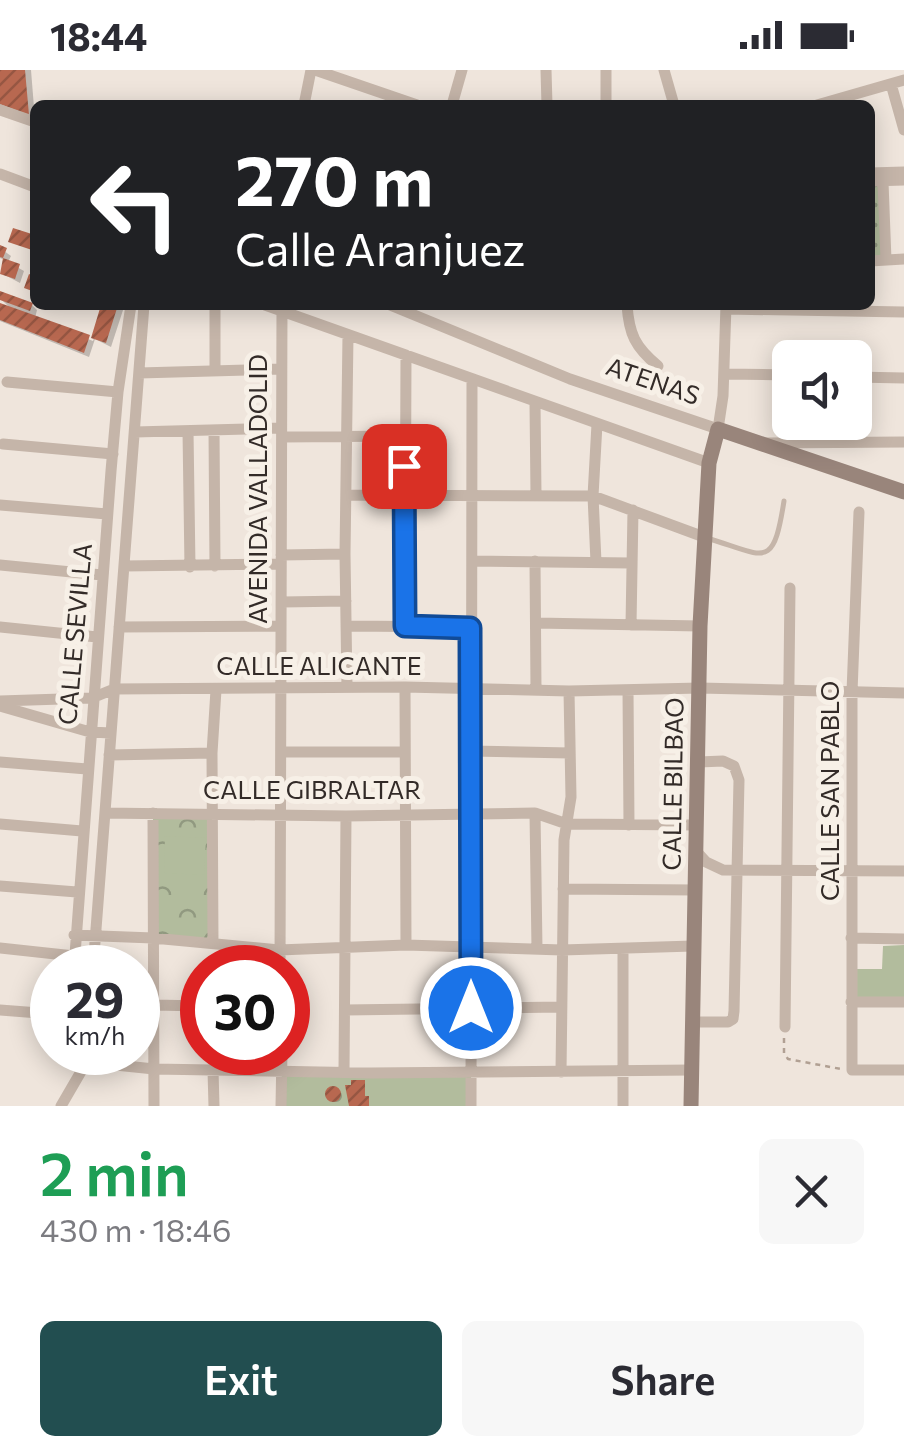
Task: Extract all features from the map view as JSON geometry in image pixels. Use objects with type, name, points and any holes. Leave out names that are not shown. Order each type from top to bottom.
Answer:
[{"type":"street","points":[[305,100],[313,70],[402,100]]},
{"type":"street","points":[[453,100],[462,70]]},
{"type":"street","points":[[546,70],[547,100]]},
{"type":"street","points":[[606,70],[606,100]]},
{"type":"street","points":[[664,70],[673,100]]},
{"type":"street","points":[[851,100],[897,82],[904,130]]},
{"type":"street","points":[[0,110],[30,120]]},
{"type":"street","points":[[875,172],[904,172]]},
{"type":"street","points":[[0,174],[30,184]]},
{"type":"street","points":[[886,260],[876,181],[904,180]]},
{"type":"street","points":[[875,261],[904,260]]},
{"type":"street","name":"CALLE SEVILLA","points":[[74,945],[112,454],[129,310]]},
{"type":"street","name":"CALLE SEVILLA","points":[[94,945],[144,310]]},
{"type":"street","points":[[215,310],[215,371]]},
{"type":"street","name":"AVENIDA VALLADOLID","points":[[280,945],[282,310]]},
{"type":"street","points":[[287,310],[708,464]]},
{"type":"street","name":"ATENAS","points":[[402,310],[570,379],[904,492]]},
{"type":"street","points":[[628,310],[634,342],[658,366]]},
{"type":"street","points":[[718,429],[725,374],[726,310]]},
{"type":"street","points":[[833,310],[904,312]]},
{"type":"street","points":[[347,687],[348,334]]},
{"type":"street","points":[[405,626],[406,355]]},
{"type":"street","points":[[140,373],[281,369]]},
{"type":"street","points":[[725,374],[772,375]]},
{"type":"street","points":[[872,377],[904,378]]},
{"type":"street","points":[[471,1106],[472,379]]},
{"type":"street","points":[[6,382],[118,392]]},
{"type":"street","points":[[536,402],[536,495]]},
{"type":"street","points":[[596,562],[593,496],[597,424]]},
{"type":"street","name":"CALLE BILBAO","points":[[691,1106],[700,626],[708,464],[718,429]]},
{"type":"street","points":[[135,432],[214,430],[404,436]]},
{"type":"street","points":[[214,430],[215,566]]},
{"type":"street","points":[[188,431],[190,567]]},
{"type":"street","points":[[763,444],[904,442]]},
{"type":"street","points":[[2,444],[112,454]]},
{"type":"street","points":[[111,471],[132,473]]},
{"type":"street","points":[[347,496],[593,496],[704,537]]},
{"type":"street","points":[[0,505],[108,514]]},
{"type":"street","points":[[630,625],[634,510]]},
{"type":"street","name":"CALLE SAN PABLO","points":[[852,1070],[852,692],[858,512]]},
{"type":"street","points":[[124,566],[215,566],[345,554]]},
{"type":"street","points":[[472,561],[631,563]]},
{"type":"street","points":[[535,562],[536,690]]},
{"type":"street","points":[[0,565],[102,575]]},
{"type":"street","points":[[784,1027],[790,588]]},
{"type":"street","points":[[282,602],[346,601]]},
{"type":"street","points":[[536,623],[700,626]]},
{"type":"street","points":[[119,627],[280,626]]},
{"type":"street","points":[[346,626],[470,628]]},
{"type":"street","points":[[0,627],[97,636]]},
{"type":"street","points":[[405,687],[406,945]]},
{"type":"street","name":"CALLE ALICANTE","points":[[0,703],[92,698],[114,689],[700,688],[904,692]]},
{"type":"street","points":[[213,943],[212,754],[216,690]]},
{"type":"street","points":[[628,690],[629,826]]},
{"type":"street","points":[[562,1072],[560,1007],[569,691]]},
{"type":"street","name":"CALLE ALICANTE","points":[[0,703],[90,732],[111,733]]},
{"type":"street","points":[[471,751],[570,754]]},
{"type":"street","points":[[282,752],[405,752]]},
{"type":"street","points":[[109,755],[212,754]]},
{"type":"street","points":[[0,762],[87,770]]},
{"type":"street","points":[[692,1022],[733,1019],[738,772],[723,762],[699,762]]},
{"type":"street","name":"CALLE GIBRALTAR","points":[[105,813],[535,813],[567,824],[696,825]]},
{"type":"street","points":[[153,813],[154,945]]},
{"type":"street","points":[[535,813],[537,948]]},
{"type":"street","points":[[344,1072],[346,816]]},
{"type":"street","points":[[0,824],[82,831]]},
{"type":"street","points":[[696,851],[706,862],[723,870],[904,871]]},
{"type":"street","points":[[563,889],[696,887],[723,870]]},
{"type":"street","points":[[0,886],[77,892]]},
{"type":"street","points":[[74,935],[232,945]]},
{"type":"street","points":[[851,938],[904,939]]},
{"type":"street","points":[[310,948],[406,945],[562,950],[693,946]]},
{"type":"street","points":[[0,948],[30,954]]},
{"type":"street","points":[[623,948],[623,1106]]},
{"type":"street","points":[[851,1002],[904,1002]]},
{"type":"street","points":[[345,1010],[560,1007]]},
{"type":"street","points":[[0,1010],[30,1012]]},
{"type":"street","points":[[310,1071],[692,1070]]},
{"type":"street","points":[[852,1070],[904,1070]]},
{"type":"street","points":[[62,1106],[78,1075]]},
{"type":"street","points":[[154,1075],[154,1106]]},
{"type":"street","points":[[214,1075],[214,1106]]},
{"type":"street","points":[[281,1106],[282,1075]]},
{"type":"lane","points":[[704,537],[750,552],[767,552],[778,539],[784,501]]},
{"type":"path","points":[[784,1027],[784,1052],[788,1059],[852,1070]]},
{"type":"green space","points":[[875,181],[883,182],[886,260],[875,261]]},
{"type":"green space","points":[[153,813],[212,813],[213,943],[153,938]]},
{"type":"green space","points":[[165,836],[206,838],[204,875],[164,873]]},
{"type":"green space","points":[[904,945],[904,999],[857,1000],[857,969],[882,969],[883,946]]},
{"type":"green space","points":[[310,1070],[471,1073],[471,1106],[281,1106],[282,1075],[310,1075]]},
{"type":"building","points":[[0,70],[25,70],[29,115],[0,104]]},
{"type":"building","points":[[13,228],[30,233],[30,249],[8,242]]},
{"type":"building","points":[[3,258],[20,264],[15,279],[0,274]]},
{"type":"building","points":[[0,291],[30,302],[30,310],[30,311],[0,300]]},
{"type":"building","points":[[0,303],[90,335],[84,353],[0,320]]},
{"type":"building","points":[[99,310],[116,310],[106,343],[91,338]]},
{"type":"building","points":[[351,1080],[365,1080],[369,1106],[349,1106],[345,1085],[351,1085]]},
{"type":"building","points":[[333,1086],[341,1094],[333,1102],[325,1094]]},
{"type":"route","points":[[404,466],[405,626],[470,628],[471,1008]]}]
